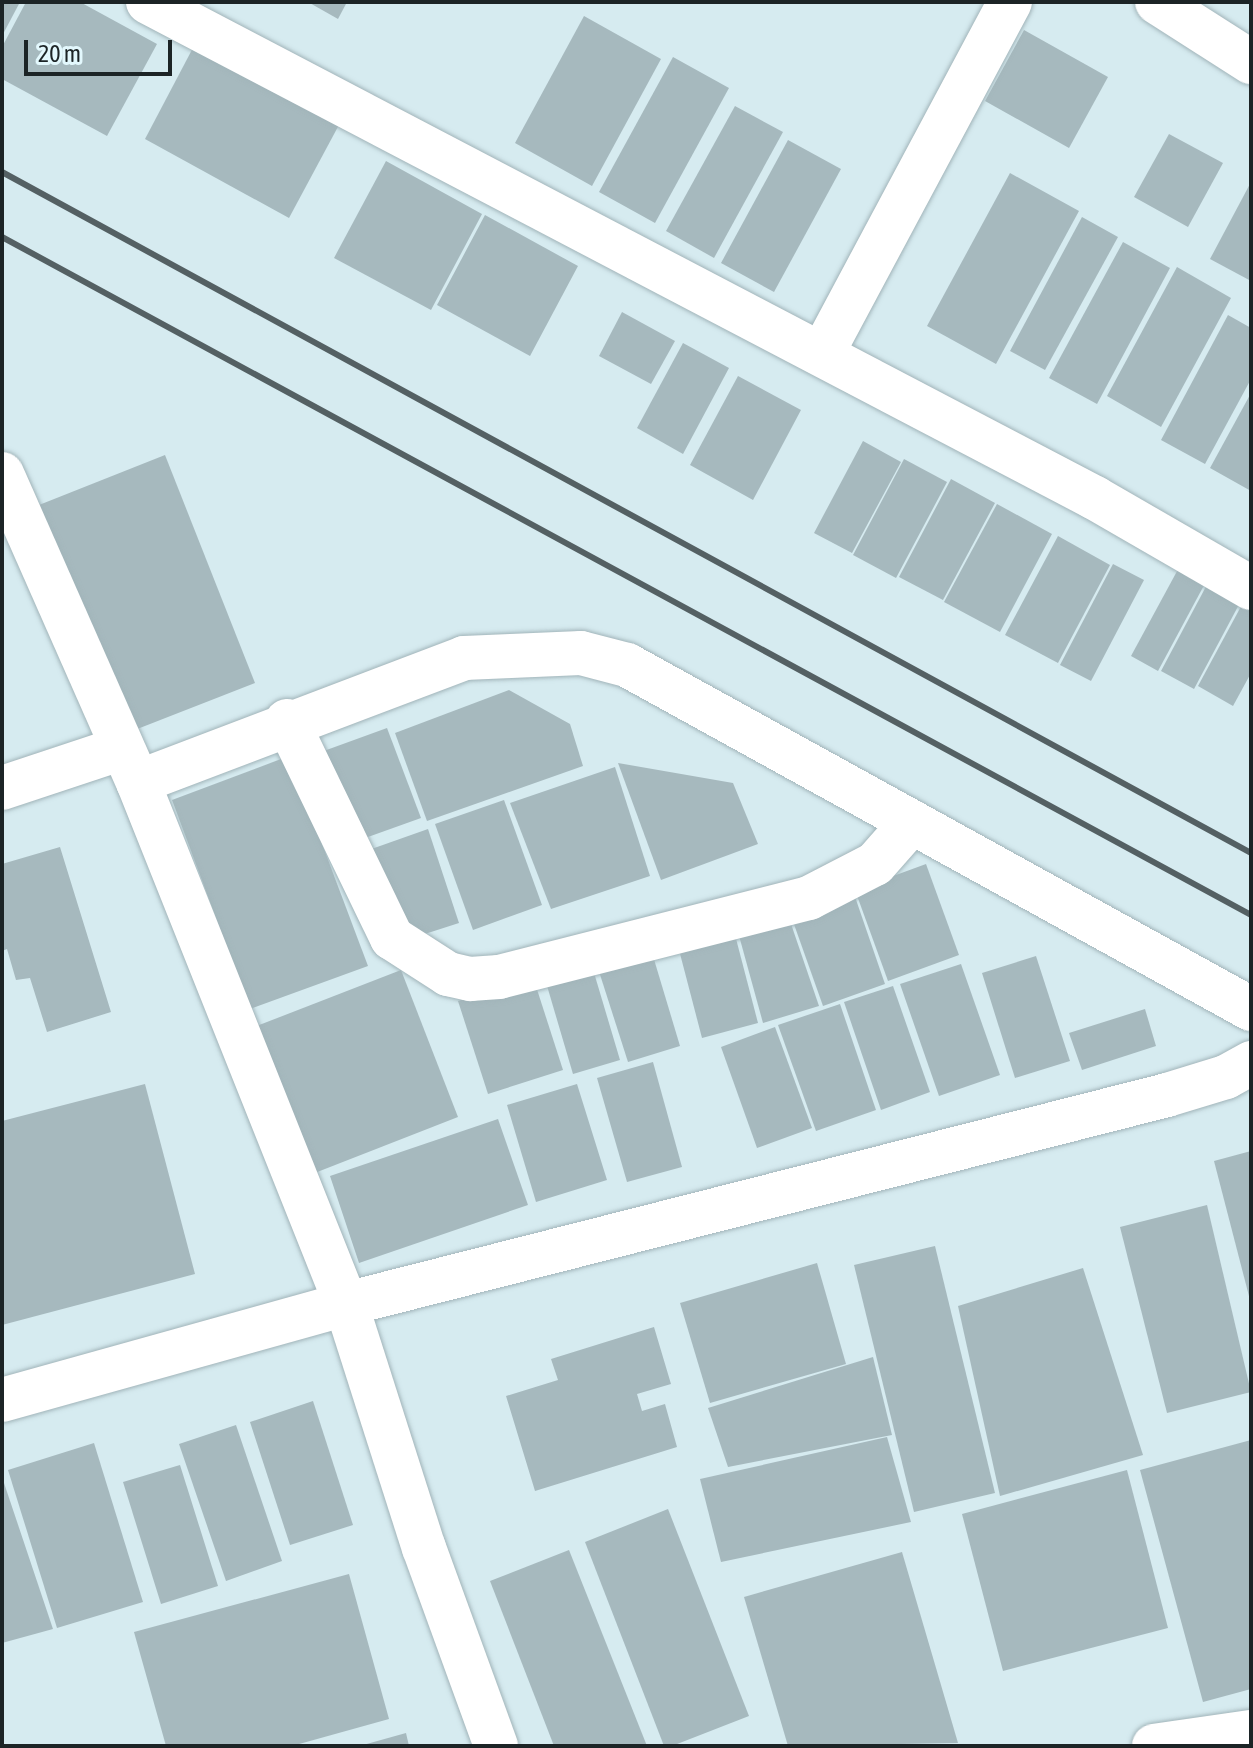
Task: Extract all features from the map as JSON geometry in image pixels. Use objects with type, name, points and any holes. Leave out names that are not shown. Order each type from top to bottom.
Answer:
[{"type":"street","points":[[148,2],[1095,498],[1251,588]]},
{"type":"street","points":[[822,354],[1010,2]]},
{"type":"street","points":[[1157,2],[1251,62]]},
{"type":"street","points":[[2,474],[130,765],[346,1304],[424,1548],[496,1746]]},
{"type":"street","points":[[2,788],[130,765],[287,721],[464,658],[581,653],[627,665],[1251,1009]]},
{"type":"street","points":[[287,721],[392,938],[448,974],[470,979],[499,977],[809,898],[875,864],[912,822]]},
{"type":"street","points":[[2,1400],[346,1304],[1167,1095],[1226,1077],[1251,1063]]},
{"type":"street","points":[[1154,1746],[1251,1732]]},
{"type":"building","points":[[2,2],[20,2],[2,36]]},
{"type":"building","points":[[26,2],[80,2],[157,44],[107,136],[2,79],[2,47]]},
{"type":"building","points":[[308,2],[347,2],[338,19]]},
{"type":"building","points":[[584,16],[661,59],[592,186],[515,143]]},
{"type":"building","points":[[1024,30],[1108,77],[1069,148],[985,101]]},
{"type":"building","points":[[195,44],[340,123],[289,218],[145,139]]},
{"type":"building","points":[[673,57],[729,88],[655,223],[599,192]]},
{"type":"building","points":[[735,106],[783,132],[714,258],[666,231]]},
{"type":"building","points":[[1169,134],[1223,163],[1188,227],[1134,197]]},
{"type":"building","points":[[788,140],[841,169],[774,292],[721,263]]},
{"type":"building","points":[[386,161],[482,214],[431,310],[334,258]]},
{"type":"building","points":[[1010,173],[1079,211],[996,364],[927,326]]},
{"type":"building","points":[[1251,182],[1251,281],[1210,259]]},
{"type":"building","points":[[485,215],[578,266],[530,356],[437,305]]},
{"type":"building","points":[[1082,217],[1118,237],[1045,370],[1010,351]]},
{"type":"building","points":[[1123,242],[1170,268],[1097,404],[1049,378]]},
{"type":"building","points":[[1177,267],[1231,298],[1161,427],[1107,396]]},
{"type":"building","points":[[622,312],[675,341],[651,384],[599,356]]},
{"type":"building","points":[[1228,315],[1251,328],[1251,379],[1205,464],[1161,440]]},
{"type":"building","points":[[683,343],[729,368],[683,454],[637,428]]},
{"type":"building","points":[[738,376],[801,410],[753,500],[690,465]]},
{"type":"building","points":[[1251,393],[1251,491],[1210,468]]},
{"type":"building","points":[[863,441],[901,462],[852,553],[814,533]]},
{"type":"building","points":[[165,455],[255,683],[127,733],[39,505]]},
{"type":"building","points":[[904,459],[947,482],[896,578],[853,555]]},
{"type":"building","points":[[951,479],[995,503],[943,600],[899,577]]},
{"type":"building","points":[[997,504],[1052,534],[1000,632],[944,602]]},
{"type":"building","points":[[1058,536],[1110,565],[1058,663],[1005,635]]},
{"type":"building","points":[[1182,562],[1209,576],[1158,671],[1131,656]]},
{"type":"building","points":[[1113,564],[1144,580],[1091,681],[1060,665]]},
{"type":"building","points":[[1210,579],[1243,597],[1194,689],[1161,671]]},
{"type":"building","points":[[1245,599],[1251,602],[1251,673],[1233,706],[1198,686]]},
{"type":"building","points":[[509,690],[570,724],[583,766],[427,821],[395,733]]},
{"type":"building","points":[[387,728],[421,818],[354,842],[321,752]]},
{"type":"building","points":[[289,756],[368,966],[250,1009],[172,800]]},
{"type":"building","points":[[618,763],[733,783],[758,844],[661,880]]},
{"type":"building","points":[[615,767],[650,876],[551,909],[510,803]]},
{"type":"building","points":[[504,800],[542,905],[473,930],[435,824]]},
{"type":"building","points":[[428,829],[459,923],[403,941],[363,852]]},
{"type":"building","points":[[60,847],[111,1012],[47,1032],[30,978],[16,980],[7,949],[2,951],[2,864]]},
{"type":"building","points":[[926,864],[959,955],[888,981],[855,890]]},
{"type":"building","points":[[853,891],[885,984],[823,1006],[790,913]]},
{"type":"building","points":[[789,918],[819,1006],[763,1023],[738,932]]},
{"type":"building","points":[[734,931],[758,1023],[702,1038],[678,946]]},
{"type":"building","points":[[650,946],[680,1046],[628,1062],[596,962]]},
{"type":"building","points":[[1036,956],[1070,1061],[1015,1078],[982,973]]},
{"type":"building","points":[[961,964],[1000,1075],[939,1096],[900,984]]},
{"type":"building","points":[[592,966],[620,1060],[573,1074],[545,979]]},
{"type":"building","points":[[401,970],[458,1117],[307,1176],[249,1029]]},
{"type":"building","points":[[533,977],[563,1070],[488,1094],[458,1001]]},
{"type":"building","points":[[893,986],[930,1092],[881,1110],[844,1002]]},
{"type":"building","points":[[840,1004],[876,1110],[816,1131],[778,1025]]},
{"type":"building","points":[[1145,1009],[1156,1046],[1082,1070],[1069,1033]]},
{"type":"building","points":[[775,1027],[812,1128],[757,1148],[721,1047]]},
{"type":"building","points":[[653,1062],[682,1167],[627,1182],[597,1078]]},
{"type":"building","points":[[145,1084],[195,1274],[2,1325],[2,1121]]},
{"type":"building","points":[[577,1084],[607,1180],[536,1202],[507,1105]]},
{"type":"building","points":[[498,1119],[528,1205],[359,1263],[330,1176]]},
{"type":"building","points":[[1251,1151],[1251,1300],[1250,1300],[1214,1161]]},
{"type":"building","points":[[1207,1205],[1251,1392],[1167,1413],[1120,1227]]},
{"type":"building","points":[[935,1246],[995,1493],[914,1512],[854,1265]]},
{"type":"building","points":[[817,1263],[846,1364],[710,1403],[680,1303]]},
{"type":"building","points":[[1083,1268],[1143,1455],[1000,1496],[958,1306]]},
{"type":"building","points":[[654,1327],[671,1384],[637,1394],[642,1411],[665,1404],[677,1447],[535,1491],[506,1396],[558,1380],[551,1359]]},
{"type":"building","points":[[873,1357],[892,1435],[728,1467],[708,1408]]},
{"type":"building","points":[[313,1401],[353,1525],[290,1545],[250,1422]]},
{"type":"building","points":[[236,1425],[282,1561],[226,1581],[179,1444]]},
{"type":"building","points":[[887,1437],[911,1522],[721,1562],[700,1479]]},
{"type":"building","points":[[1251,1440],[1251,1689],[1203,1702],[1140,1470]]},
{"type":"building","points":[[94,1443],[143,1602],[57,1628],[8,1470]]},
{"type":"building","points":[[180,1465],[218,1586],[161,1604],[123,1482]]},
{"type":"building","points":[[1127,1470],[1168,1628],[1003,1671],[962,1514]]},
{"type":"building","points":[[2,1477],[53,1629],[2,1643]]},
{"type":"building","points":[[668,1509],[749,1716],[672,1746],[664,1746],[585,1542]]},
{"type":"building","points":[[569,1550],[647,1746],[554,1746],[490,1581]]},
{"type":"building","points":[[902,1552],[958,1743],[788,1746],[744,1597]]},
{"type":"building","points":[[349,1574],[389,1719],[292,1746],[166,1746],[134,1632]]},
{"type":"building","points":[[406,1733],[409,1746],[363,1746],[363,1745]]},
{"type":"railway","points":[[2,172],[1251,853]]},
{"type":"railway","points":[[2,237],[1251,915]]}]
